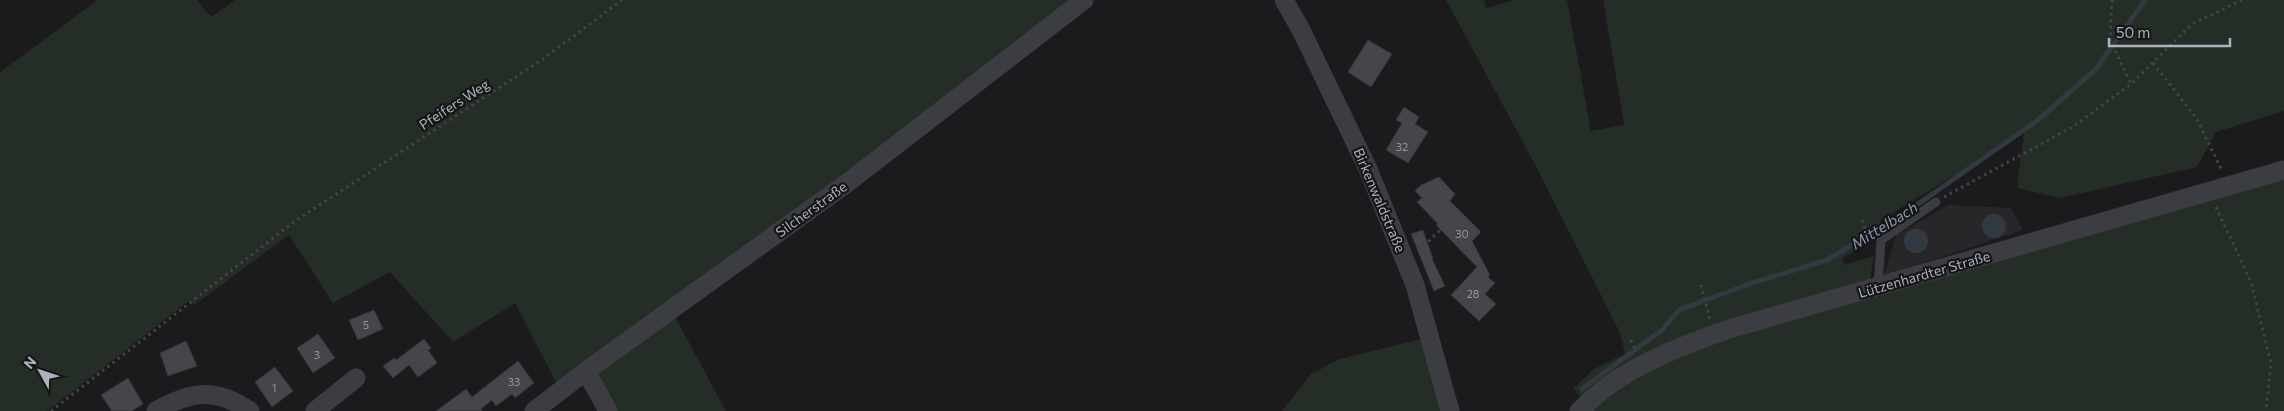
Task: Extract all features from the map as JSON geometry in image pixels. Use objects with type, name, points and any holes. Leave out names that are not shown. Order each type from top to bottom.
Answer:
[{"type":"street","name":"Silcherstraße","points":[[534,411],[586,371],[847,183],[1084,0]]},
{"type":"street","name":"Birkenwaldstraße","points":[[1284,0],[1302,30],[1368,169],[1416,285],[1450,411]]},
{"type":"street","name":"Lützenhardter Straße","points":[[1579,411],[1606,388],[1649,362],[1686,345],[1729,329],[2284,170]]},
{"type":"street","points":[[586,371],[608,411]]},
{"type":"street","points":[[315,411],[356,378]]},
{"type":"street","points":[[156,411],[187,396],[203,393],[219,395],[234,400],[250,411]]},
{"type":"lane","points":[[1878,287],[1880,240],[1936,202]]},
{"type":"path","name":"Pfeifers Weg","points":[[51,411],[295,221],[543,59],[622,0]]},
{"type":"path","points":[[2112,0],[2110,40],[2130,84]]},
{"type":"path","points":[[1936,202],[2074,126],[2130,84],[2192,24],[2242,0]]},
{"type":"path","points":[[2153,63],[2197,119],[2229,186]]},
{"type":"path","points":[[2209,191],[2251,282],[2256,300],[2271,363],[2266,411]]},
{"type":"path","points":[[1862,220],[1871,246]]},
{"type":"path","points":[[1403,253],[1426,244],[1449,221]]},
{"type":"path","points":[[1701,285],[1708,307]]},
{"type":"path","points":[[1631,340],[1638,355]]},
{"type":"shaded area","points":[[98,0],[197,0],[211,17],[235,0],[1076,0],[919,121],[557,384],[515,303],[453,342],[390,272],[333,303],[289,235],[194,305],[190,300],[47,411],[0,411],[0,72]]},
{"type":"shaded area","points":[[1446,0],[1484,0],[1486,8],[1514,0],[1567,0],[1591,131],[1624,125],[1603,0],[2284,0],[2284,111],[2216,132],[2197,167],[2060,198],[2017,188],[2024,133],[1881,220],[1877,238],[1842,258],[1844,265],[1874,256],[1869,284],[1734,324],[1582,400],[1574,388],[1594,369],[1625,354],[1620,333],[1538,170]]},
{"type":"shaded area","points":[[2284,176],[2284,411],[1587,411],[1617,388],[1670,357],[1743,330]]},
{"type":"shaded area","points":[[1948,205],[2011,208],[2023,230],[1884,276],[1896,235]]},
{"type":"shaded area","points":[[1989,214],[1999,214],[2006,221],[2006,231],[1999,238],[1989,238],[1982,231],[1982,221]]},
{"type":"shaded area","points":[[1911,229],[1921,229],[1928,236],[1928,246],[1921,253],[1911,253],[1904,246],[1904,236]]},
{"type":"shaded area","points":[[674,315],[726,411],[617,411],[596,374]]},
{"type":"shaded area","points":[[1426,338],[1443,411],[1282,411],[1311,374],[1340,359]]},
{"type":"building","points":[[1368,40],[1392,54],[1371,87],[1348,72]]},
{"type":"building","points":[[1404,107],[1419,117],[1415,124],[1428,132],[1408,163],[1386,150],[1402,123],[1396,120]]},
{"type":"building","points":[[1439,177],[1455,194],[1450,201],[1481,232],[1472,241],[1490,275],[1488,277],[1495,283],[1485,294],[1496,304],[1479,321],[1451,295],[1477,267],[1436,225],[1438,224],[1417,202],[1422,198],[1415,191],[1421,185]]},
{"type":"building","points":[[1423,230],[1432,259],[1445,286],[1434,291],[1411,234]]},
{"type":"building","points":[[374,310],[383,329],[358,340],[349,320]]},
{"type":"building","points":[[318,334],[335,358],[313,373],[297,348]]},
{"type":"building","points":[[424,339],[431,348],[428,350],[437,363],[418,377],[409,365],[393,378],[383,366],[394,358],[396,360]]},
{"type":"building","points":[[186,341],[197,366],[168,376],[160,353]]},
{"type":"building","points":[[518,361],[534,383],[515,398],[512,394],[496,406],[492,400],[481,409],[482,411],[436,411],[466,389],[472,397]]},
{"type":"building","points":[[275,367],[293,391],[272,407],[255,382]]},
{"type":"building","points":[[128,378],[143,404],[132,411],[112,411],[101,395]]},
{"type":"waterway","name":"Mittelbach","points":[[1582,389],[1662,330],[1679,310],[1749,284],[1827,260],[1911,209],[2038,120],[2096,69],[2145,0]]}]
